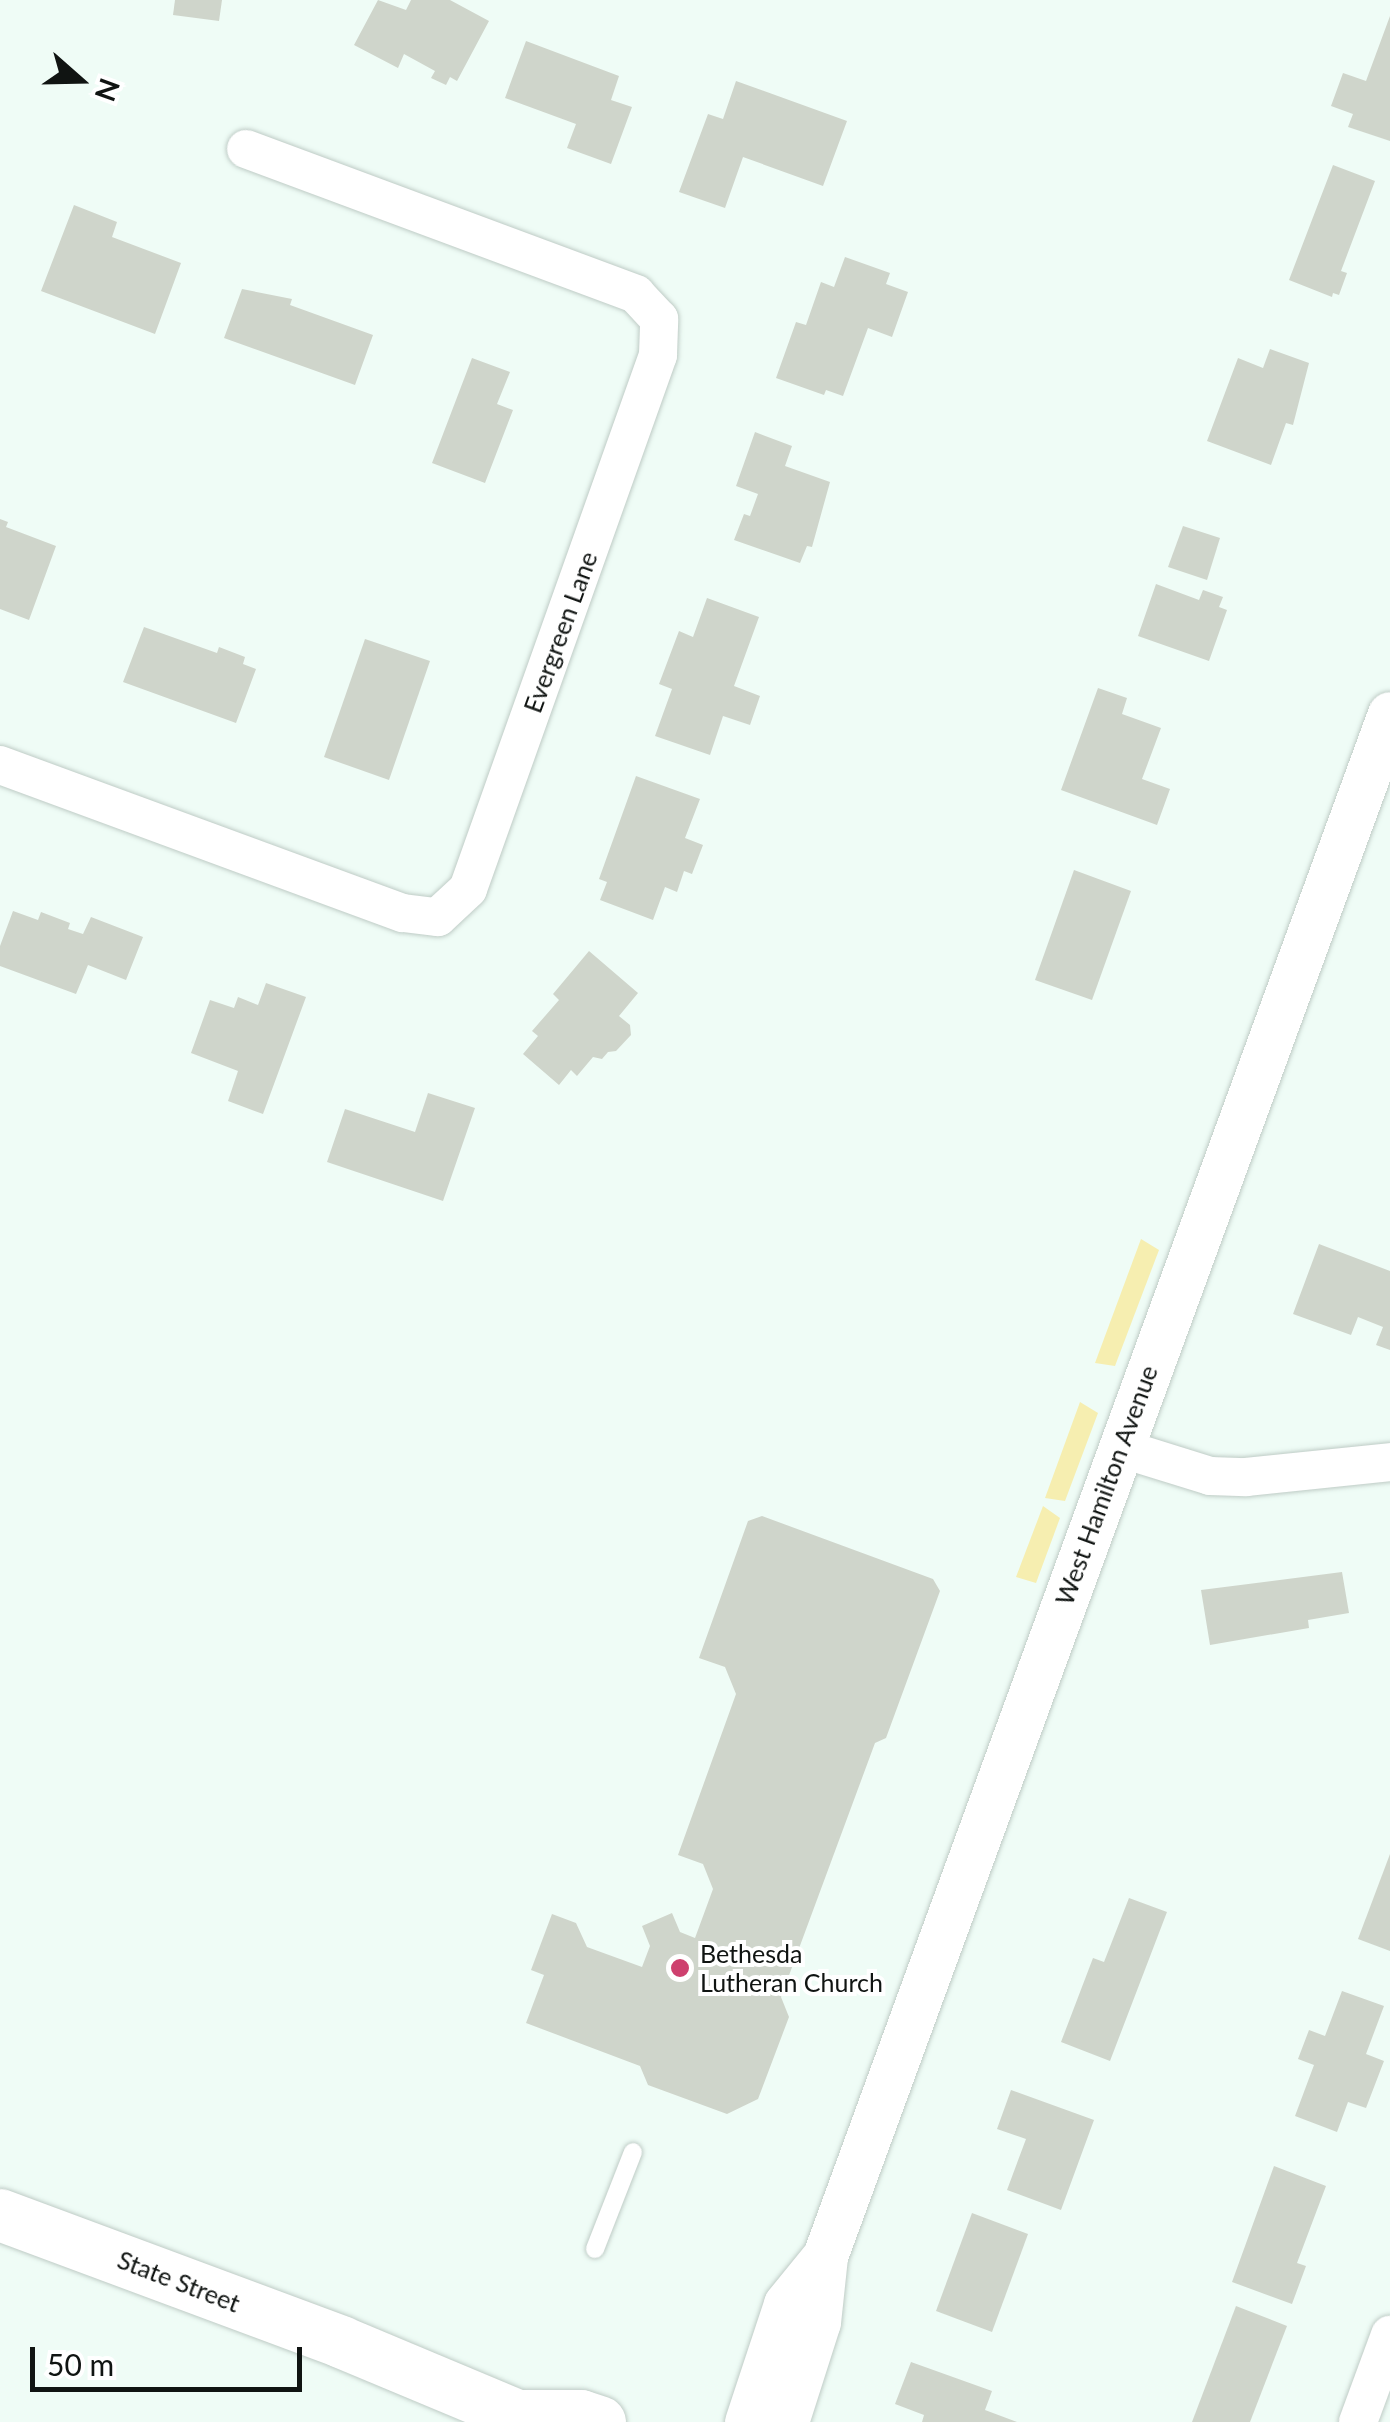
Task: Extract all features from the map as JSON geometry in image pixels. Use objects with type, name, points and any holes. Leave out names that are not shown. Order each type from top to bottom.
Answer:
[{"type":"main road","name":"State Street","points":[[0,2215],[528,2419],[581,2416],[600,2422]]},
{"type":"street","name":"Evergreen Lane","points":[[0,765],[403,913],[438,917],[468,889],[658,355],[658,319],[636,294],[246,150]]},
{"type":"street","name":"West Hamilton Avenue","points":[[786,2422],[818,2322],[824,2256],[1390,714]]},
{"type":"street","points":[[1120,1448],[1210,1476],[1390,1462]]},
{"type":"street","name":"West Hamilton Avenue","points":[[747,2422],[786,2304],[824,2256]]},
{"type":"street","points":[[1358,2422],[1390,2335]]},
{"type":"lane","points":[[595,2249],[632,2152]]},
{"type":"shaded area","points":[[1141,1239],[1159,1250],[1115,1366],[1095,1363]]},
{"type":"shaded area","points":[[1080,1402],[1098,1413],[1065,1501],[1045,1498]]},
{"type":"shaded area","points":[[1043,1506],[1060,1518],[1036,1583],[1016,1577]]},
{"type":"building","points":[[175,0],[222,0],[219,21],[173,15]]},
{"type":"building","points":[[378,0],[406,10],[411,0],[450,0],[489,21],[457,81],[450,77],[446,85],[431,78],[435,71],[404,54],[398,68],[354,45]]},
{"type":"building","points":[[1390,16],[1390,141],[1348,127],[1353,114],[1331,106],[1343,73],[1366,81]]},
{"type":"building","points":[[526,41],[619,76],[611,100],[632,107],[611,164],[567,148],[576,124],[505,98]]},
{"type":"building","points":[[736,81],[847,121],[823,186],[743,157],[725,208],[679,192],[708,114],[723,119]]},
{"type":"building","points":[[1333,165],[1375,181],[1341,271],[1347,273],[1339,295],[1333,293],[1332,297],[1289,280]]},
{"type":"building","points":[[74,205],[117,222],[112,237],[181,263],[155,334],[41,291]]},
{"type":"building","points":[[845,257],[890,273],[886,284],[908,292],[892,337],[868,328],[843,396],[826,390],[824,395],[776,378],[796,322],[806,325],[821,282],[834,287]]},
{"type":"building","points":[[242,289],[292,299],[290,305],[373,335],[355,385],[224,338]]},
{"type":"building","points":[[1270,349],[1309,363],[1293,425],[1286,423],[1271,465],[1207,441],[1238,358],[1263,368]]},
{"type":"building","points":[[472,358],[510,372],[497,404],[513,410],[485,483],[432,463]]},
{"type":"building","points":[[755,432],[792,446],[785,466],[830,482],[812,547],[807,546],[800,563],[734,540],[744,514],[750,516],[758,494],[736,486]]},
{"type":"building","points":[[0,519],[8,522],[6,527],[56,546],[29,620],[0,609]]},
{"type":"building","points":[[1183,526],[1220,538],[1207,580],[1168,567]]},
{"type":"building","points":[[1156,584],[1199,600],[1203,590],[1223,597],[1219,607],[1227,610],[1209,661],[1138,636]]},
{"type":"building","points":[[707,598],[759,617],[734,686],[760,696],[750,725],[723,716],[710,755],[655,736],[672,689],[659,684],[679,631],[693,637]]},
{"type":"building","points":[[144,627],[217,653],[219,647],[245,657],[243,664],[256,669],[236,723],[123,682]]},
{"type":"building","points":[[365,639],[430,661],[389,780],[324,757]]},
{"type":"building","points":[[1098,688],[1127,698],[1122,714],[1161,728],[1142,779],[1170,789],[1157,825],[1061,790]]},
{"type":"building","points":[[636,776],[700,799],[685,838],[703,845],[692,874],[684,871],[677,892],[665,887],[653,920],[600,900],[607,882],[599,879]]},
{"type":"building","points":[[1074,870],[1131,891],[1092,1000],[1035,980]]},
{"type":"building","points":[[13,911],[38,920],[41,912],[70,923],[68,929],[83,934],[91,917],[143,937],[126,980],[88,965],[76,994],[0,966],[0,946]]},
{"type":"building","points":[[589,951],[638,993],[619,1016],[630,1025],[631,1035],[616,1051],[608,1052],[602,1059],[593,1057],[577,1076],[571,1070],[559,1085],[523,1054],[538,1036],[532,1031],[559,1000],[553,994]]},
{"type":"building","points":[[266,983],[306,997],[263,1114],[228,1101],[238,1071],[191,1053],[210,1000],[234,1008],[238,997],[258,1005]]},
{"type":"building","points":[[428,1093],[475,1108],[443,1201],[327,1162],[345,1109],[415,1132]]},
{"type":"building","points":[[1319,1244],[1390,1271],[1390,1350],[1376,1345],[1383,1327],[1358,1317],[1351,1335],[1293,1314]]},
{"type":"building","name":"Bethesda Lutheran Church","points":[[762,1516],[933,1579],[940,1591],[886,1738],[875,1743],[781,1997],[789,2017],[758,2099],[727,2114],[648,2085],[640,2066],[526,2023],[544,1975],[531,1970],[552,1914],[576,1923],[587,1947],[642,1967],[650,1946],[642,1926],[672,1913],[680,1932],[695,1938],[713,1889],[703,1864],[678,1855],[736,1694],[725,1667],[699,1658],[748,1521]]},
{"type":"building","points":[[1342,1572],[1349,1613],[1308,1620],[1309,1628],[1210,1645],[1201,1590]]},
{"type":"building","points":[[1390,1854],[1390,1951],[1358,1939]]},
{"type":"building","points":[[1129,1898],[1167,1912],[1110,2061],[1061,2042],[1093,1958],[1104,1962]]},
{"type":"building","points":[[1342,1991],[1384,2006],[1366,2054],[1384,2061],[1366,2108],[1348,2102],[1337,2132],[1295,2116],[1314,2065],[1298,2059],[1309,2030],[1325,2036]]},
{"type":"building","points":[[1011,2090],[1094,2120],[1061,2210],[1007,2190],[1026,2139],[997,2129]]},
{"type":"building","points":[[1274,2166],[1326,2186],[1297,2263],[1306,2266],[1292,2304],[1232,2282]]},
{"type":"building","points":[[972,2213],[1028,2234],[992,2332],[936,2311]]},
{"type":"building","points":[[1236,2306],[1287,2326],[1250,2422],[1192,2422]]},
{"type":"building","points":[[911,2362],[992,2391],[985,2410],[1017,2422],[922,2422],[924,2415],[895,2404]]},
{"type":"place","name":"Bethesda Lutheran Church","points":[[680,1968]]}]
